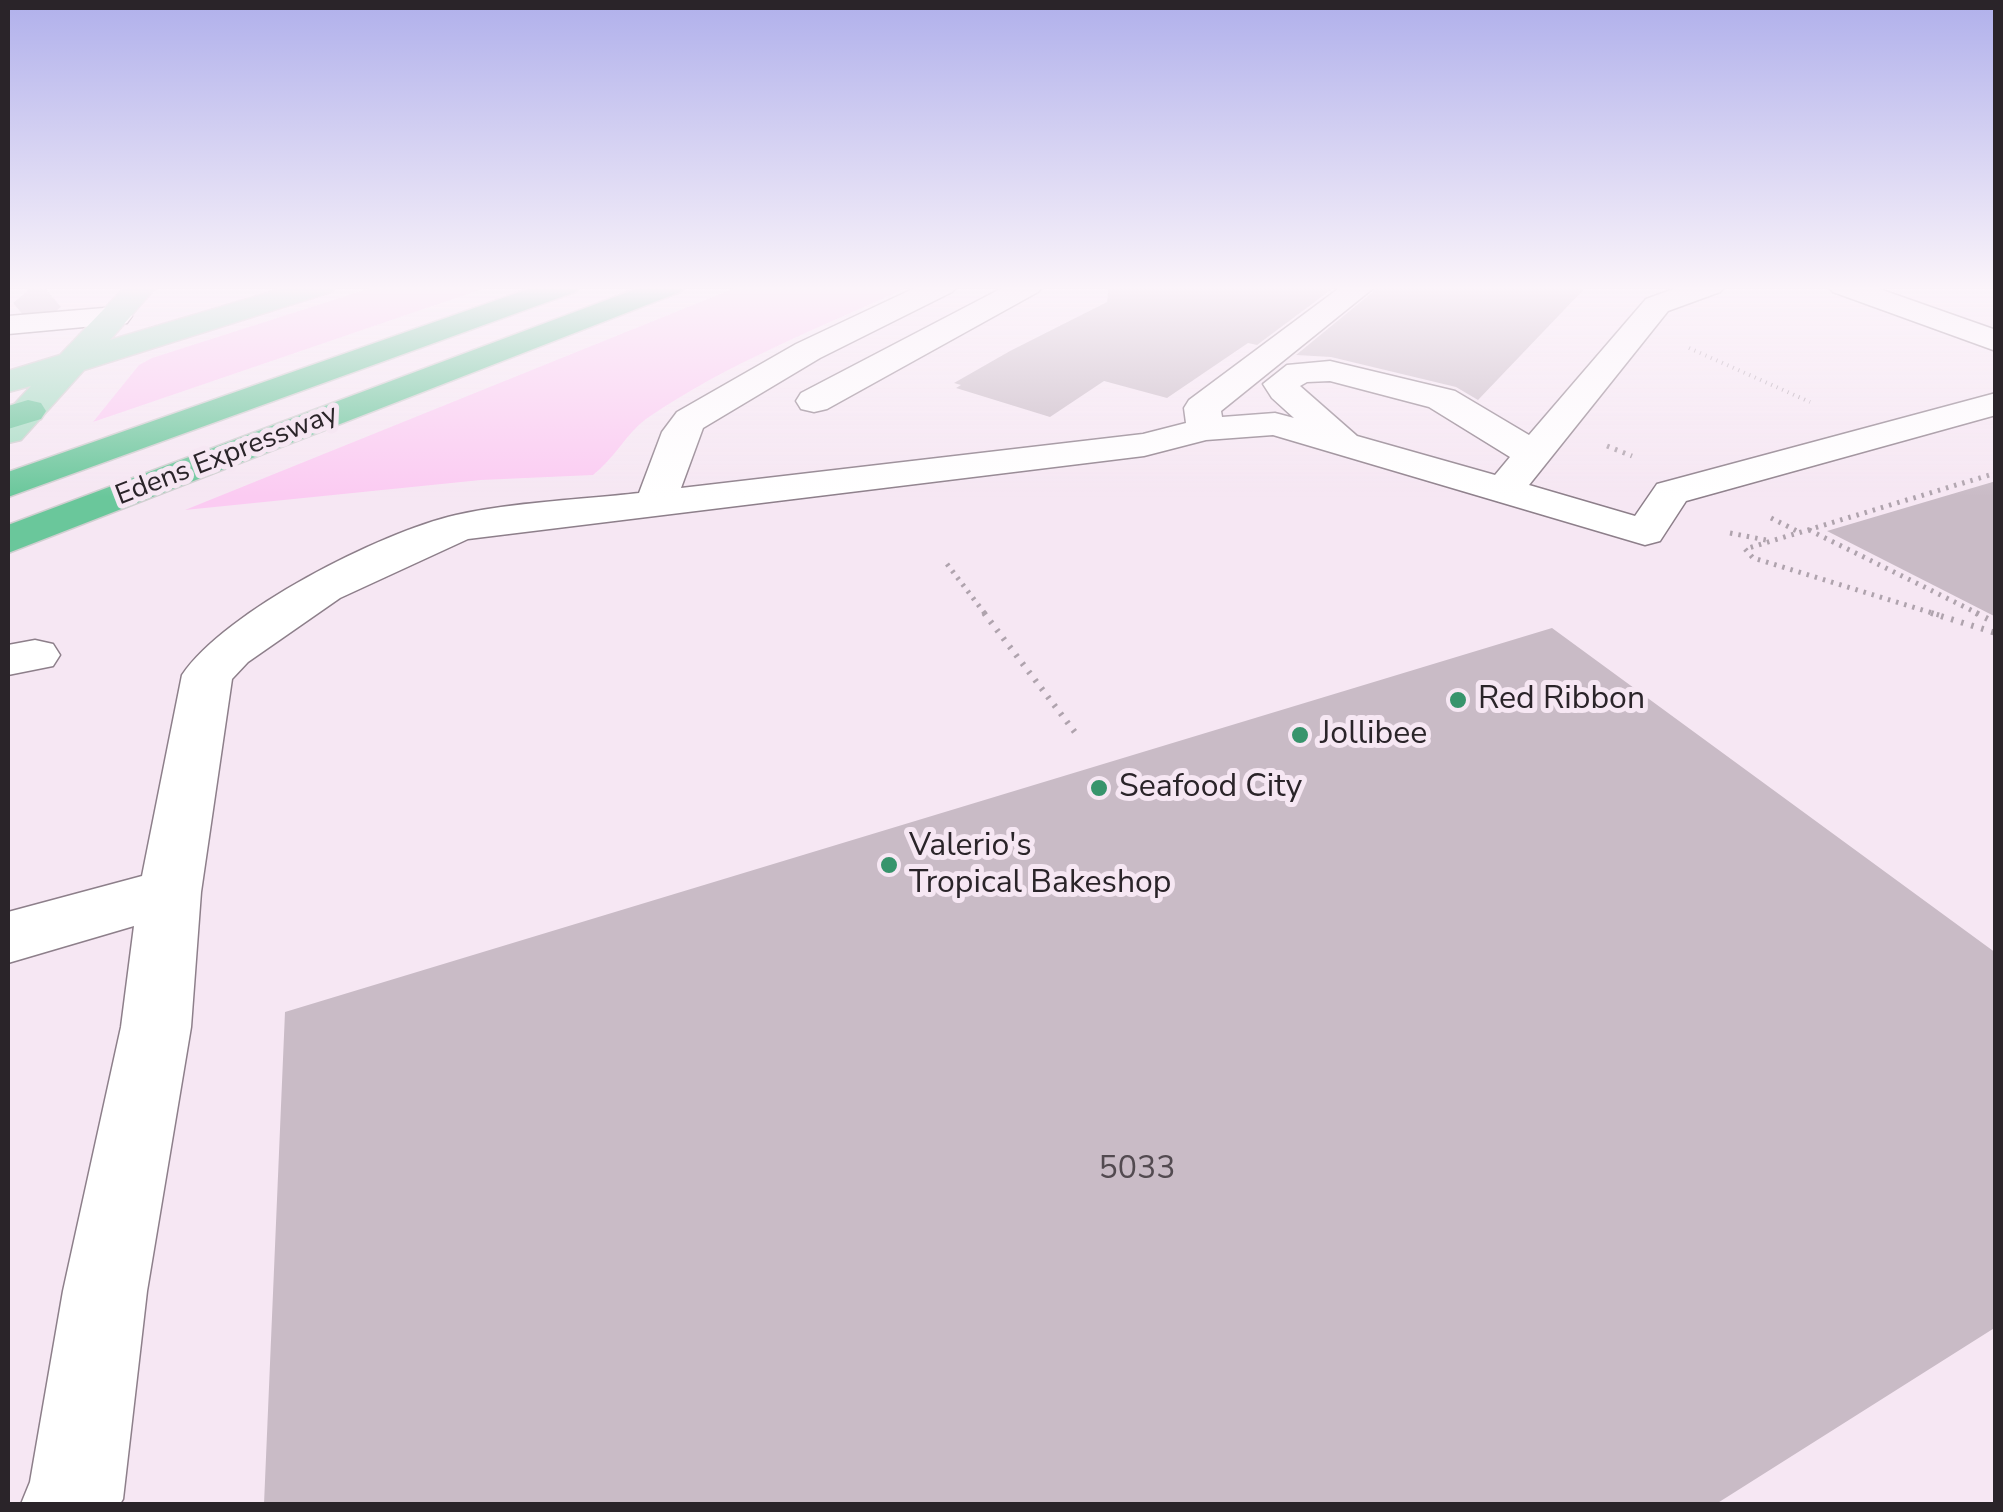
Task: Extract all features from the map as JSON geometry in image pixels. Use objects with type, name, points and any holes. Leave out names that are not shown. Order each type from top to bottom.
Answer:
[{"type":"highway","name":"Edens Expressway","points":[[8,485],[368,357]]},
{"type":"highway","name":"Edens Expressway","points":[[8,540],[486,357]]},
{"type":"main road","points":[[13,411],[81,357]]},
{"type":"main road","points":[[77,361],[91,357]]},
{"type":"street","points":[[655,504],[681,432],[690,420],[798,357]]},
{"type":"street","points":[[814,401],[895,357]]},
{"type":"street","points":[[1204,429],[1202,408],[1269,357]]},
{"type":"street","points":[[1502,491],[1615,357]]},
{"type":"street","points":[[1348,446],[1280,384],[1299,372],[1330,371],[1442,399],[1534,455]]},
{"type":"street","points":[[68,1504],[75,1499],[104,1291],[156,1027],[170,892],[207,675],[224,656],[280,614],[359,572],[460,527],[1144,444],[1204,429],[1275,424],[1646,532],[1671,494],[1996,404]]},
{"type":"street","points":[[8,936],[170,892]]},
{"type":"path","points":[[1707,357],[1980,477]]},
{"type":"path","points":[[1996,473],[1745,549],[1753,558],[1996,633]]},
{"type":"path","points":[[1808,529],[1996,624]]},
{"type":"path","points":[[947,564],[1077,736]]},
{"type":"shaded area","points":[[285,357],[93,422],[139,365],[152,358]]},
{"type":"shaded area","points":[[565,357],[756,357],[646,419],[593,475],[481,480],[185,510]]},
{"type":"building","points":[[1000,357],[1228,357],[1167,398],[1104,381],[1050,417],[956,388],[961,385],[954,383]]},
{"type":"building","points":[[1323,357],[1520,357],[1478,400],[1456,387]]},
{"type":"building","points":[[1996,481],[1996,617],[1827,531]]},
{"type":"building","points":[[1552,628],[1996,953],[1996,1327],[1716,1504],[264,1504],[285,1012]]},
{"type":"place","name":"Red Ribbon","points":[[1458,700]]},
{"type":"place","name":"Jollibee","points":[[1300,735]]},
{"type":"place","name":"Seafood City","points":[[1099,788]]},
{"type":"place","name":"Valerio's Tropical Bakeshop","points":[[889,865]]}]
